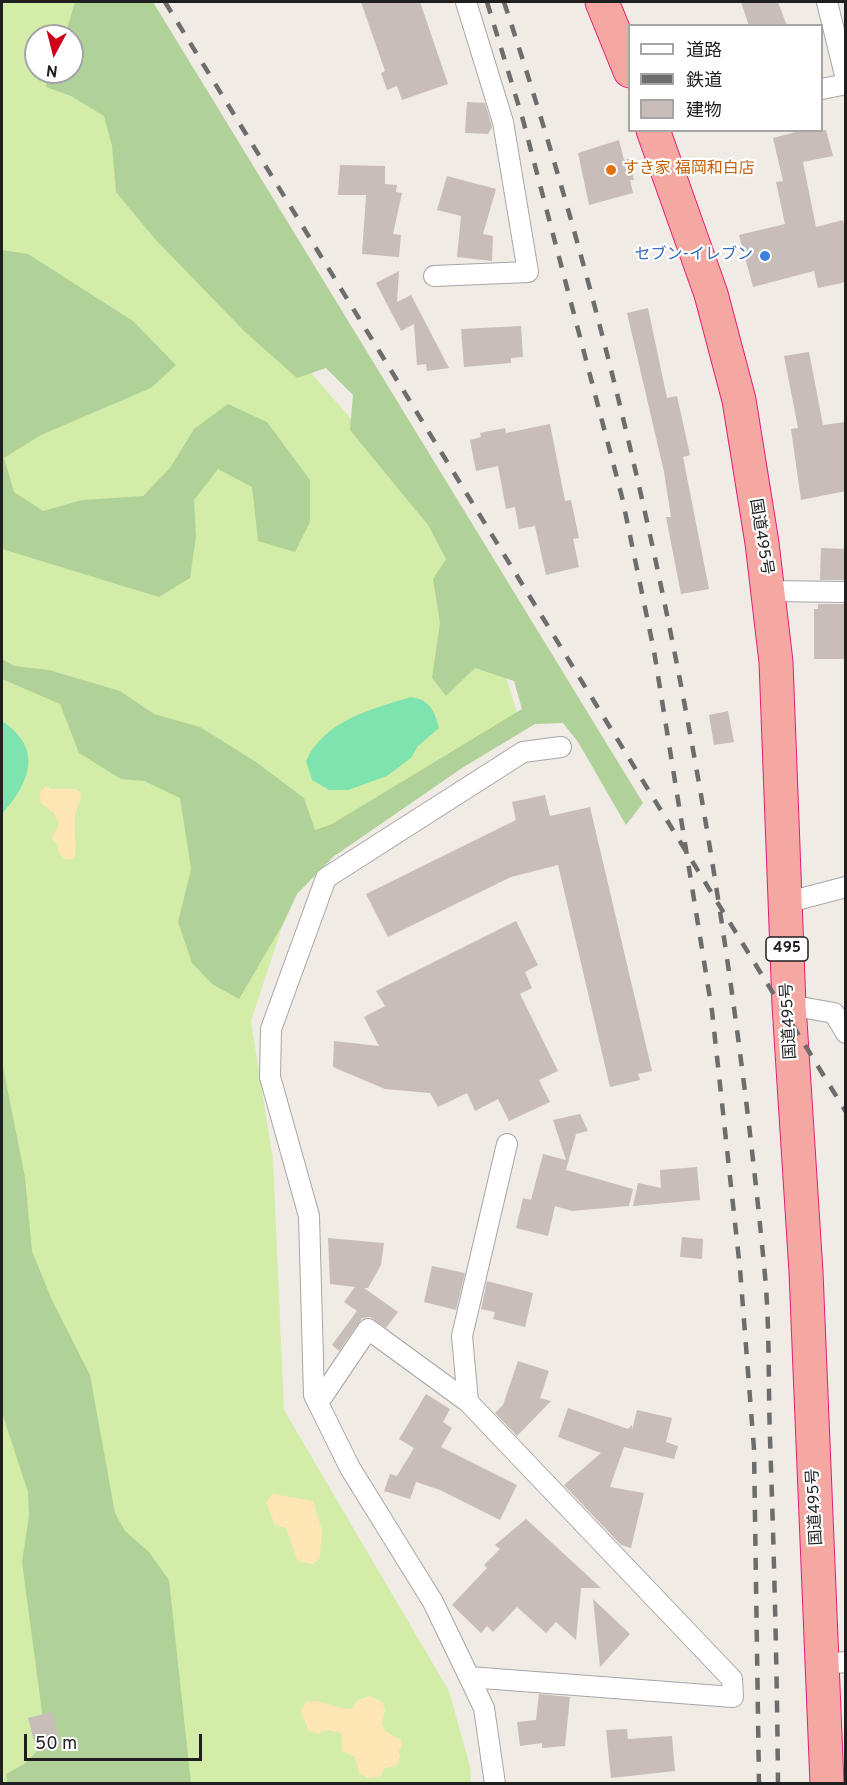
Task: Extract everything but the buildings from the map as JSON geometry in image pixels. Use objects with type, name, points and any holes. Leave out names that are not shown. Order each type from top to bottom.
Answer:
[{"type":"highway","points":[[602,2],[628,66]]},
{"type":"highway","name":"国道495号","points":[[654,132],[711,294],[739,400],[768,591],[776,662],[789,1005],[835,1663],[827,1784]]},
{"type":"street","points":[[434,276],[528,272],[502,122],[466,2]]},
{"type":"street","points":[[827,2],[846,79]]},
{"type":"street","points":[[823,88],[846,84]]},
{"type":"street","points":[[768,591],[846,592]]},
{"type":"street","points":[[495,1784],[484,1708],[433,1602],[350,1468],[314,1395],[309,1216],[270,1077],[271,1029],[326,878],[523,752],[561,747]]},
{"type":"street","points":[[785,903],[846,887]]},
{"type":"street","points":[[789,1005],[834,1013],[846,1033]]},
{"type":"street","points":[[468,1402],[462,1336],[507,1144]]},
{"type":"street","points":[[318,1403],[368,1329],[468,1402],[732,1679],[733,1697],[469,1677]]},
{"type":"green space","points":[[2,2],[86,2],[156,194],[468,554],[521,726],[319,845],[283,924],[251,1021],[273,1160],[284,1410],[449,1691],[470,1767],[471,1783],[2,1784]]},
{"type":"green space","points":[[75,2],[153,2],[643,803],[626,825],[578,742],[563,723],[535,724],[462,768],[333,857],[297,894],[283,924],[239,999],[212,984],[192,963],[178,922],[191,869],[180,798],[144,781],[121,779],[79,753],[60,704],[2,679],[2,659],[14,666],[49,670],[120,691],[154,714],[200,727],[256,762],[304,798],[315,830],[332,824],[522,709],[514,681],[475,668],[446,696],[432,678],[440,623],[433,579],[446,559],[428,525],[350,430],[353,395],[326,368],[297,378],[244,331],[155,239],[116,192],[112,146],[104,116],[71,96],[46,87],[46,84],[84,84],[84,24],[69,24]]},
{"type":"green space","points":[[2,250],[28,254],[133,321],[176,365],[151,388],[41,435],[4,458],[14,492],[43,511],[82,500],[143,496],[170,468],[194,429],[228,404],[267,422],[310,480],[310,522],[295,552],[258,541],[252,487],[218,469],[194,500],[196,536],[190,578],[159,597],[2,549]]},
{"type":"green space","points":[[411,697],[427,703],[439,728],[418,746],[411,758],[387,776],[348,790],[329,790],[312,780],[306,761],[324,736],[350,718]]},
{"type":"green space","points":[[2,721],[24,743],[28,754],[28,766],[20,790],[2,814]]},
{"type":"green space","points":[[2,1062],[25,1177],[32,1251],[52,1300],[90,1375],[115,1513],[125,1531],[149,1552],[169,1580],[191,1783],[7,1783],[6,1774],[24,1764],[46,1742],[22,1562],[29,1516],[28,1492],[2,1413]]},
{"type":"sand","points":[[46,786],[51,789],[75,789],[81,793],[75,816],[74,859],[65,859],[58,852],[58,845],[52,838],[59,824],[54,813],[41,803],[40,792]]},
{"type":"sand","points":[[273,1494],[313,1501],[322,1531],[320,1557],[313,1564],[298,1561],[286,1528],[275,1525],[266,1502]]},
{"type":"sand","points":[[369,1696],[382,1702],[385,1710],[381,1723],[386,1732],[402,1740],[401,1749],[397,1750],[400,1756],[397,1765],[385,1768],[381,1776],[368,1778],[359,1773],[355,1757],[342,1751],[342,1733],[329,1730],[317,1733],[308,1730],[301,1711],[306,1702],[312,1701],[352,1709],[357,1701]]},
{"type":"railway","points":[[165,2],[846,1112]]},
{"type":"railway","points":[[487,2],[523,120],[622,497],[654,651],[712,1011],[740,1269],[754,1449],[759,1784]]},
{"type":"railway","points":[[504,2],[552,155],[596,311],[635,468],[669,626],[699,785],[725,945],[747,1105],[766,1286],[778,1784]]},
{"type":"place","name":"すき家 福岡和白店","points":[[611,170]]},
{"type":"place","name":"セブン-イレブン","points":[[765,256]]}]
